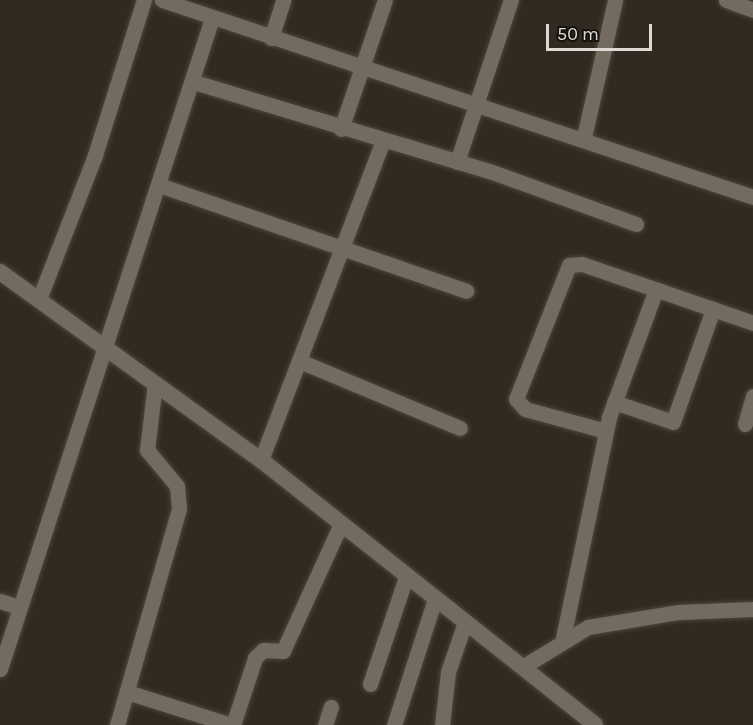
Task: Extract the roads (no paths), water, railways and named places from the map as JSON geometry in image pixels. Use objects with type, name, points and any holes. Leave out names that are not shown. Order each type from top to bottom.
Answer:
[{"type":"street","points":[[39,299],[94,155],[144,0]]},
{"type":"street","points":[[162,0],[193,6],[211,21],[584,137],[753,197]]},
{"type":"street","points":[[271,38],[283,0]]},
{"type":"street","points":[[341,129],[359,66],[385,0]]},
{"type":"street","points":[[458,162],[511,0]]},
{"type":"street","points":[[584,137],[615,0]]},
{"type":"street","points":[[726,0],[753,10]]},
{"type":"street","points":[[0,669],[103,344],[194,82],[211,21]]},
{"type":"street","points":[[194,82],[382,143],[458,162],[636,224]]},
{"type":"street","points":[[261,460],[302,362],[382,143]]},
{"type":"street","points":[[159,185],[466,291]]},
{"type":"street","points":[[606,431],[525,409],[516,399],[569,265],[582,264],[753,323]]},
{"type":"street","points":[[0,272],[261,460],[406,577],[524,666],[595,725]]},
{"type":"street","points":[[563,638],[606,431],[614,402],[656,289]]},
{"type":"street","points":[[614,402],[674,423],[713,309]]},
{"type":"street","points":[[302,362],[460,428]]},
{"type":"street","points":[[117,725],[179,509],[177,486],[147,450],[155,383]]},
{"type":"street","points":[[745,424],[753,396]]},
{"type":"street","points":[[127,692],[232,725],[255,658],[263,650],[283,651],[341,524]]},
{"type":"street","points":[[370,684],[406,577]]},
{"type":"street","points":[[394,725],[435,599]]},
{"type":"street","points":[[0,601],[18,607]]},
{"type":"street","points":[[524,666],[563,638],[632,618],[753,609]]},
{"type":"street","points":[[442,725],[448,672],[465,622]]},
{"type":"street","points":[[325,725],[331,707]]}]
